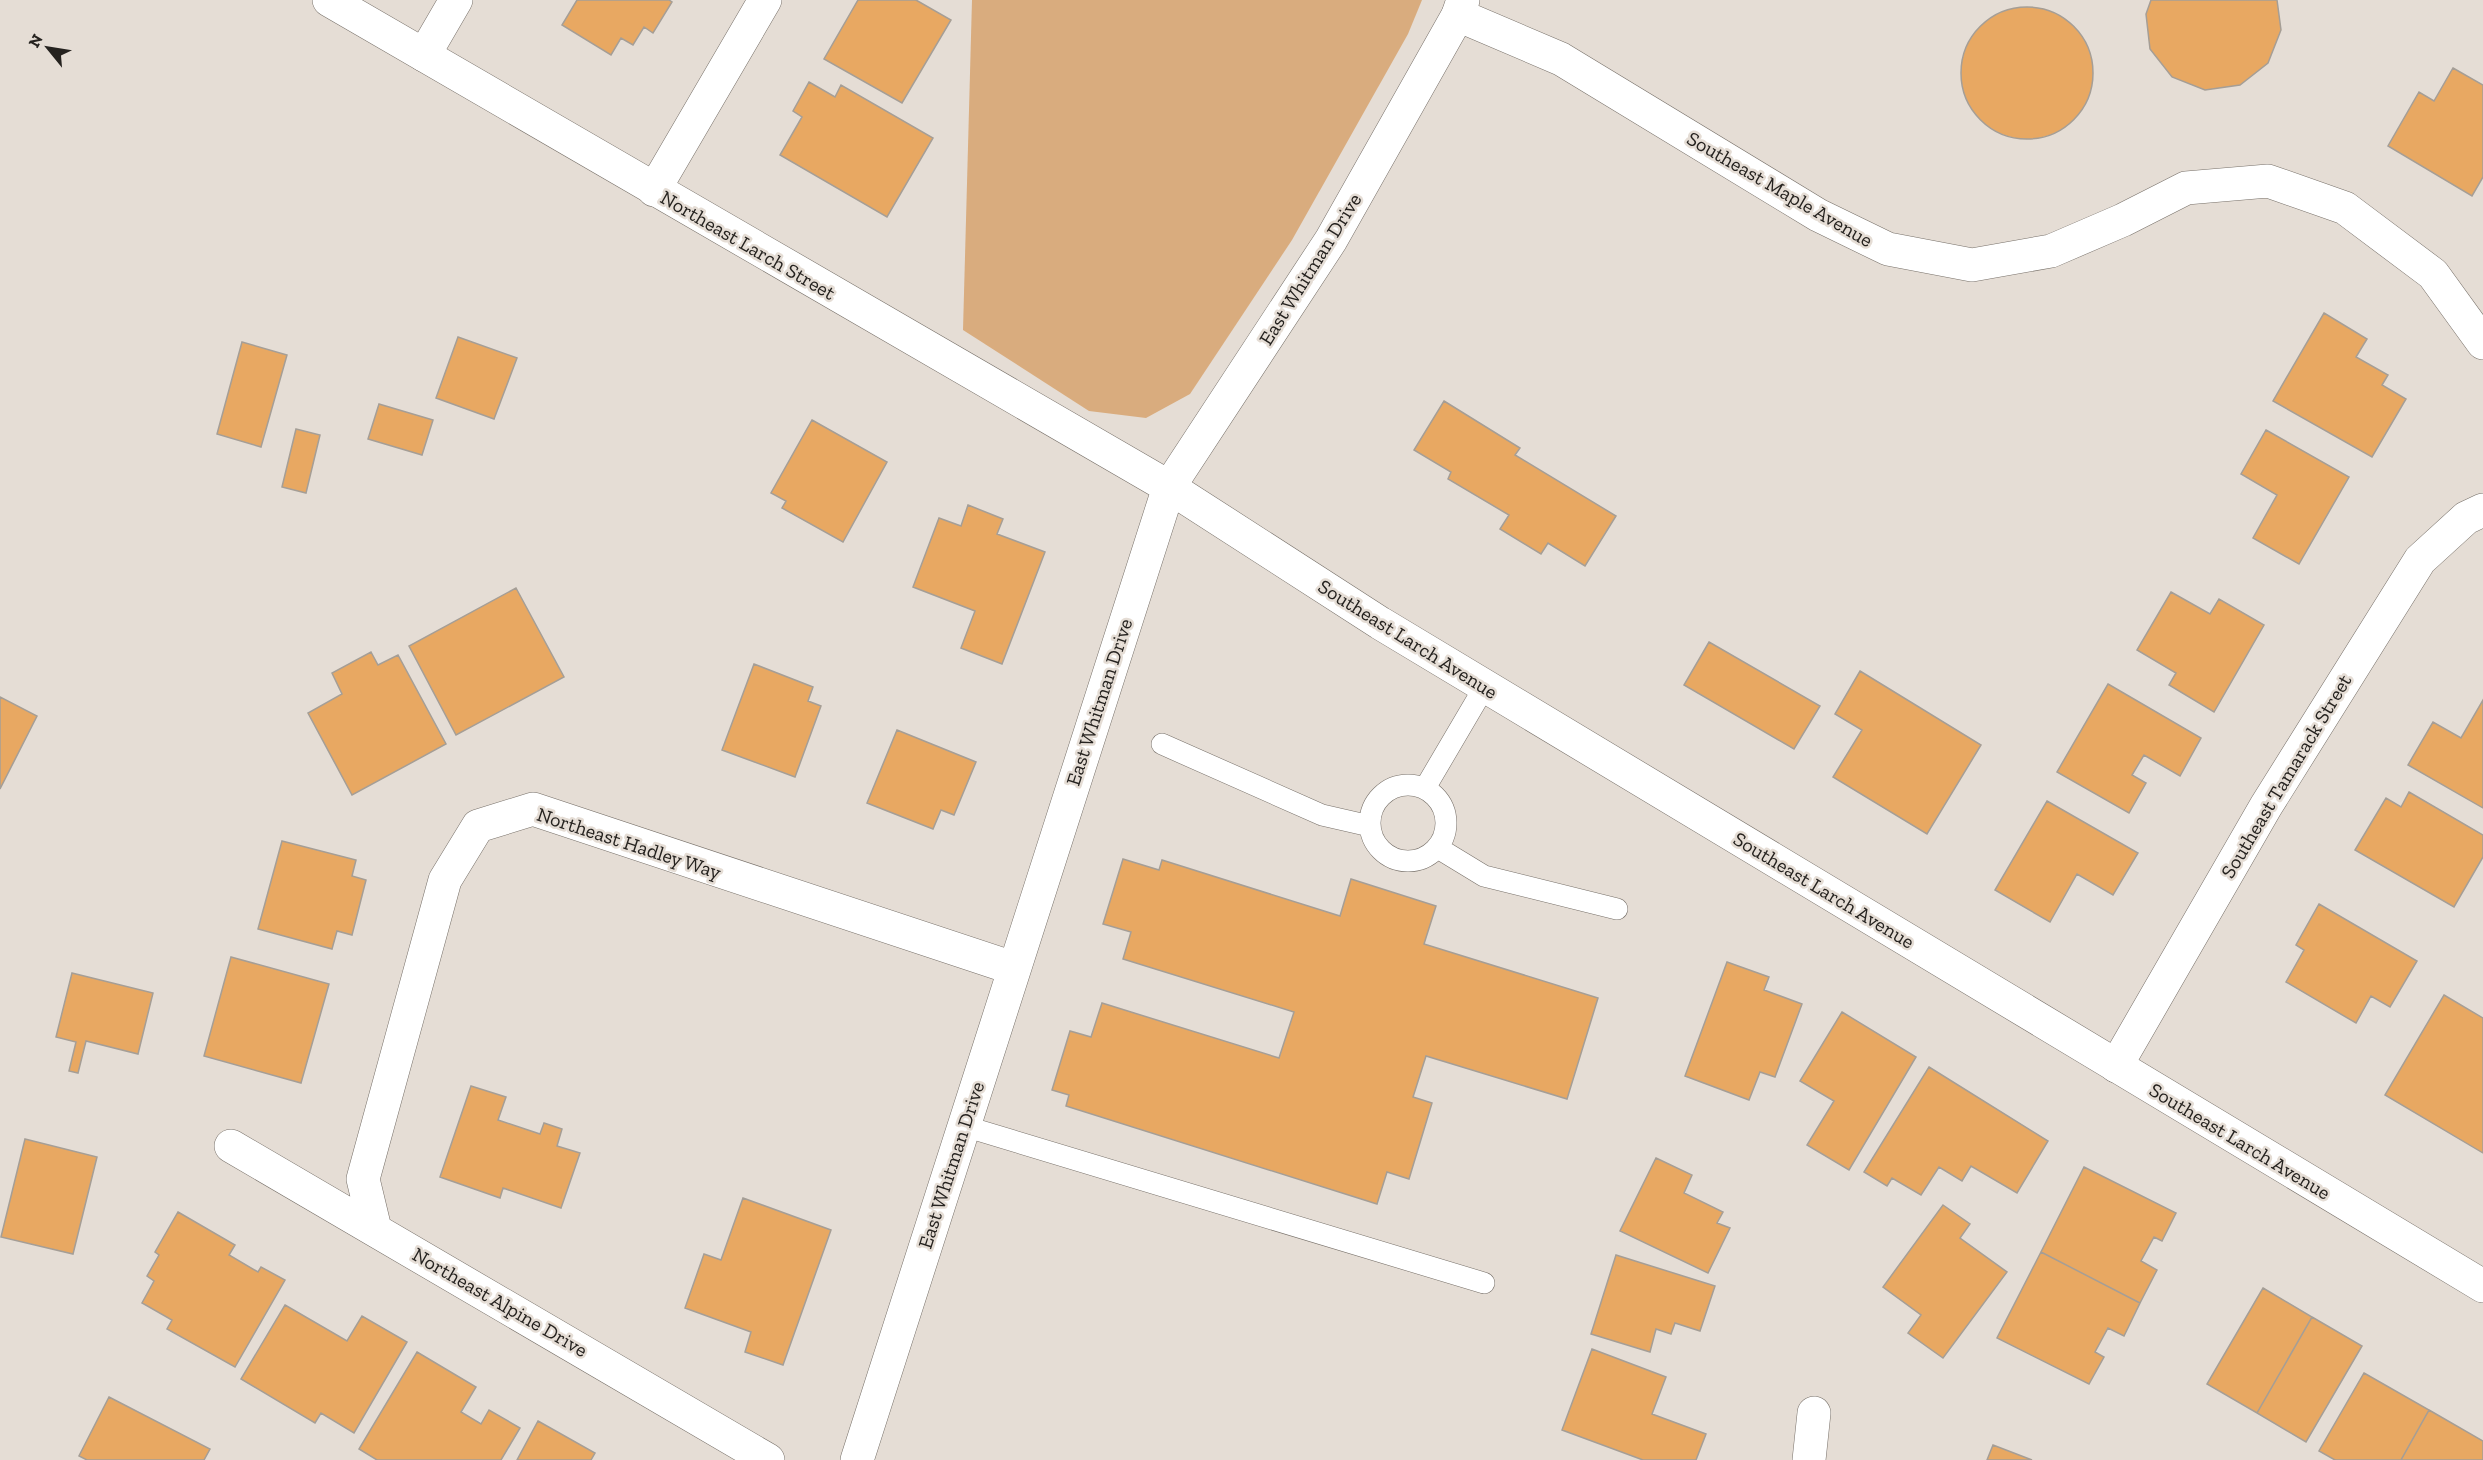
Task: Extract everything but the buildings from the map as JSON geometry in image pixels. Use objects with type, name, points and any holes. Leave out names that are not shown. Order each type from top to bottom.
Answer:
[{"type":"main road","name":"Northeast Larch Street","points":[[329,0],[1169,487]]},
{"type":"main road","points":[[424,55],[456,0]]},
{"type":"main road","points":[[654,190],[765,0]]},
{"type":"main road","name":"Southeast Maple Avenue","points":[[1461,8],[1561,59],[1818,216],[1888,249],[1972,265],[2040,253],[2051,251],[2123,220],[2186,188],[2268,181],[2345,208],[2433,274],[2483,343]]},
{"type":"main road","name":"East Whitman Drive","points":[[857,1460],[1012,968],[1169,487],[1331,240],[1461,8]]},
{"type":"main road","name":"Southeast Larch Avenue","points":[[1169,487],[1380,623],[2483,1286]]},
{"type":"main road","name":"Southeast Tamarack Street","points":[[2116,1066],[2266,806],[2420,560],[2466,518],[2483,510]]},
{"type":"main road","name":"Northeast Hadley Way","points":[[375,1228],[363,1179],[445,880],[478,826],[534,809],[1012,968]]},
{"type":"main road","name":"Northeast Alpine Drive","points":[[231,1146],[375,1228],[768,1460]]},
{"type":"main road","points":[[1809,1460],[1814,1413]]},
{"type":"lane","points":[[1425,789],[1485,686]]},
{"type":"lane","points":[[1162,744],[1322,815],[1370,826]]},
{"type":"lane","points":[[1406,784],[1425,789],[1434,794],[1443,805],[1447,820],[1445,835],[1438,848],[1426,857],[1411,862],[1396,860],[1383,852],[1374,841],[1370,826],[1372,811],[1379,798],[1391,789],[1406,784]]},
{"type":"lane","points":[[1438,848],[1485,876],[1617,909]]},
{"type":"lane","points":[[963,1126],[1484,1283]]},
{"type":"shaded area","points":[[972,0],[1422,0],[1408,34],[1292,240],[1190,394],[1146,418],[1089,411],[963,330]]}]
